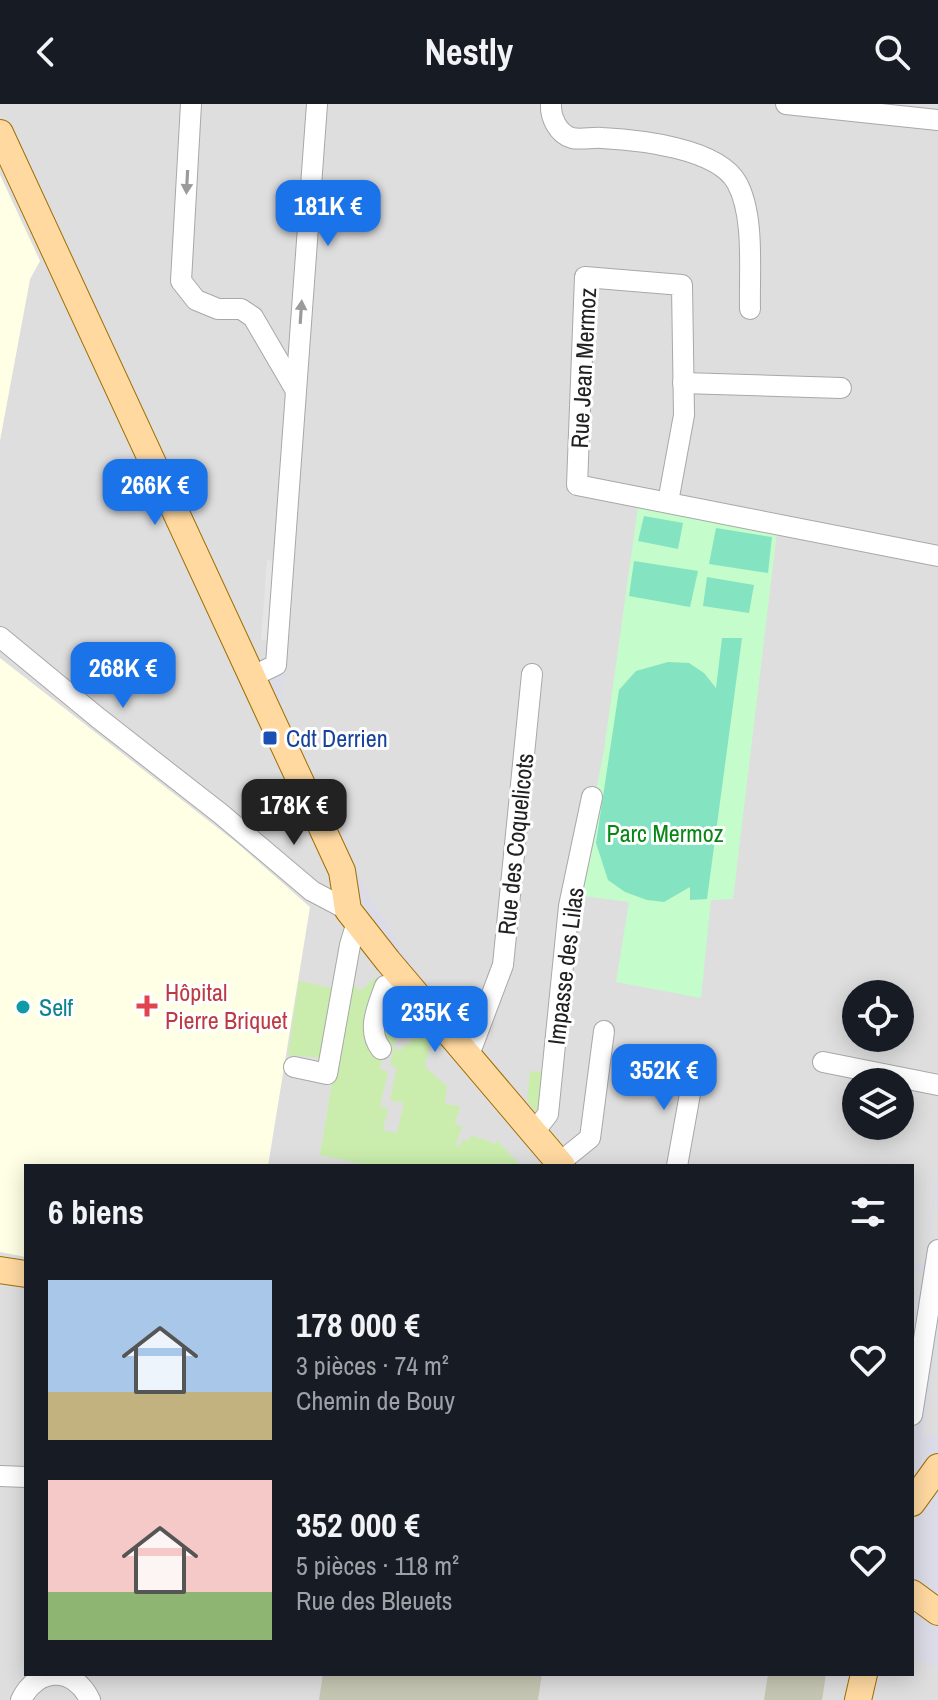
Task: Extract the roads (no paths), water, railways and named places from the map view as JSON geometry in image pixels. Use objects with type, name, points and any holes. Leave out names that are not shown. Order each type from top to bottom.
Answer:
[{"type":"main road","points":[[0,133],[342,871],[352,916],[561,1164]]},
{"type":"main road","points":[[0,1270],[24,1274]]},
{"type":"main road","points":[[914,1500],[929,1477]]},
{"type":"main road","points":[[858,1700],[864,1676]]},
{"type":"street","points":[[191,104],[181,281],[196,300],[218,309],[241,309],[253,317],[295,389]]},
{"type":"street","points":[[251,677],[276,665],[317,104]]},
{"type":"street","points":[[551,104],[550,111],[557,128],[571,138],[657,143],[721,166],[735,179],[747,203],[750,309]]},
{"type":"street","points":[[786,104],[938,120]]},
{"type":"street","name":"Rue Jean Mermoz","points":[[668,502],[684,415],[682,285],[585,277],[577,485],[938,556]]},
{"type":"street","points":[[683,383],[841,388]]},
{"type":"street","points":[[0,637],[312,891],[352,916],[350,945],[327,1074],[294,1067]]},
{"type":"street","name":"Rue des Coquelicots","points":[[469,1055],[503,965],[532,674]]},
{"type":"street","name":"Impasse des Lilas","points":[[534,1132],[548,1114],[569,906],[592,797]]},
{"type":"street","points":[[381,1049],[374,1036],[374,1025],[385,986]]},
{"type":"street","points":[[561,1164],[590,1138],[604,1031]]},
{"type":"street","points":[[823,1062],[938,1085]]},
{"type":"street","points":[[677,1164],[695,1066]]},
{"type":"street","points":[[914,1402],[938,1250]]},
{"type":"street","points":[[0,1476],[24,1477]]},
{"type":"street","points":[[21,1700],[27,1688],[46,1676]]},
{"type":"street","points":[[65,1676],[79,1683],[90,1700]]},
{"type":"place","name":"Cdt Derrien","points":[[270,738]]},
{"type":"place","name":"Hôpital Pierre Briquet","points":[[147,1006]]},
{"type":"place","name":"Self","points":[[23,1007]]},
{"type":"park label","name":"Parc Mermoz","points":[[665,833]]}]
